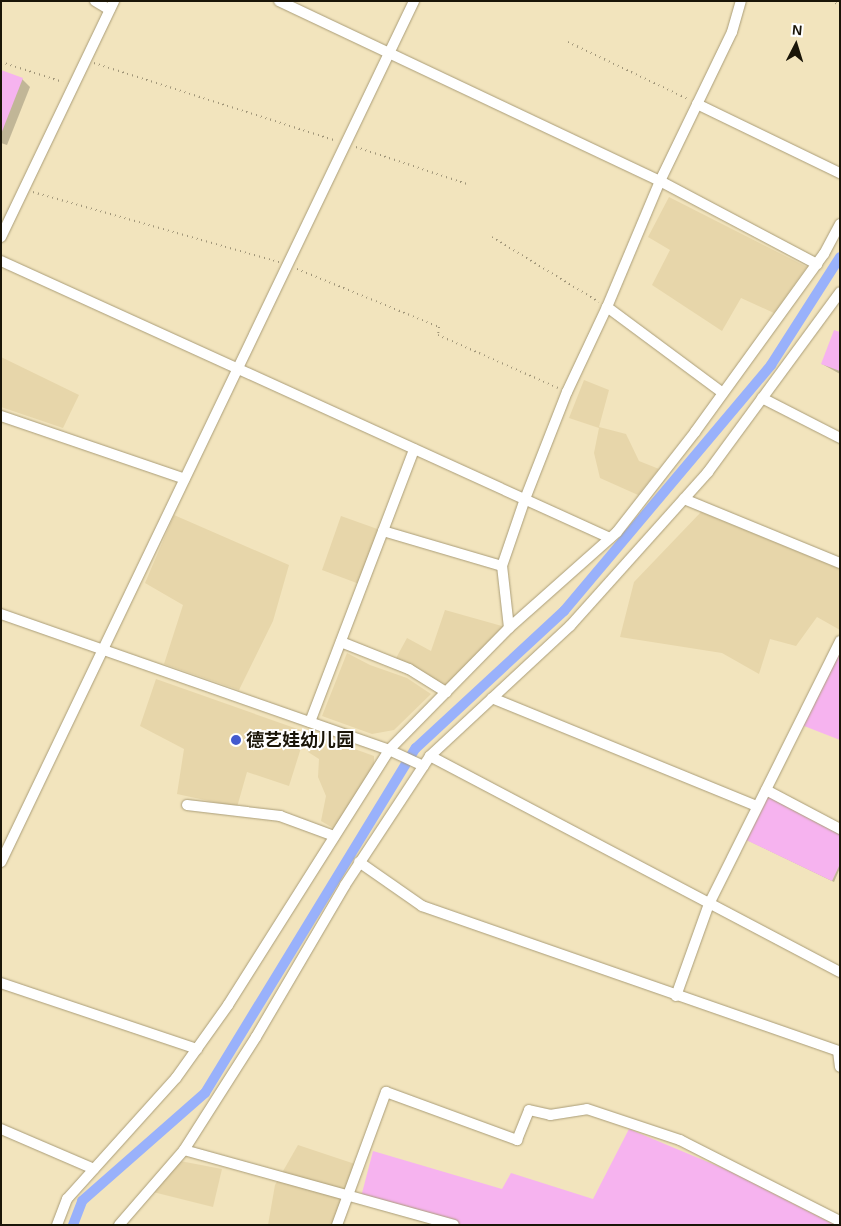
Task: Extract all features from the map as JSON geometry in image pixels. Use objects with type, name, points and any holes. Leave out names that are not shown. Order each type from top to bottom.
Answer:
[{"type":"street","points":[[1,236],[112,6],[95,1]]},
{"type":"street","points":[[279,1],[660,181],[817,264]]},
{"type":"street","points":[[1,862],[105,650],[237,368],[414,1]]},
{"type":"street","points":[[509,628],[502,566],[525,499],[567,392],[607,307],[660,181],[732,32],[741,1]]},
{"type":"street","points":[[697,104],[840,173]]},
{"type":"street","points":[[57,1225],[67,1200],[176,1078],[228,1005],[389,750],[509,628],[610,538],[724,392],[817,264],[840,224]]},
{"type":"street","points":[[1,261],[610,538]]},
{"type":"street","points":[[119,1225],[184,1150],[360,862],[430,756],[570,626],[708,472],[840,292]]},
{"type":"street","points":[[607,307],[724,392]]},
{"type":"street","points":[[762,398],[840,438]]},
{"type":"street","points":[[1,416],[185,479]]},
{"type":"street","points":[[310,722],[414,448]]},
{"type":"street","points":[[684,499],[840,563]]},
{"type":"street","points":[[383,531],[502,566]]},
{"type":"street","points":[[1,614],[389,750],[423,766]]},
{"type":"street","points":[[676,996],[709,904],[757,806],[836,658],[840,641]]},
{"type":"street","points":[[341,642],[410,669],[446,692]]},
{"type":"street","points":[[492,698],[757,806]]},
{"type":"street","points":[[430,756],[840,972]]},
{"type":"street","points":[[766,790],[840,829]]},
{"type":"street","points":[[187,805],[280,816],[334,836]]},
{"type":"street","points":[[360,862],[422,906],[676,996],[838,1050],[840,1067]]},
{"type":"street","points":[[1,983],[197,1049]]},
{"type":"street","points":[[337,1225],[347,1193],[386,1092],[517,1140],[530,1110],[550,1115],[587,1109],[680,1140],[840,1221]]},
{"type":"street","points":[[1,1129],[94,1169]]},
{"type":"street","points":[[184,1150],[347,1193],[454,1225]]},
{"type":"path","points":[[832,1],[840,5]]},
{"type":"path","points":[[568,42],[697,104]]},
{"type":"path","points":[[86,61],[467,184]]},
{"type":"path","points":[[1,62],[74,86]]},
{"type":"path","points":[[24,190],[287,265],[439,327],[438,335],[567,392]]},
{"type":"path","points":[[492,237],[607,307]]},
{"type":"shaded area","points":[[669,197],[807,267],[774,313],[741,298],[722,331],[652,285],[670,250],[648,237]]},
{"type":"shaded area","points":[[1,357],[79,395],[63,428],[1,407]]},
{"type":"shaded area","points":[[584,380],[609,390],[599,427],[626,434],[639,461],[659,469],[638,495],[600,478],[594,453],[599,428],[569,418]]},
{"type":"shaded area","points":[[701,512],[840,569],[840,630],[817,617],[796,646],[770,639],[759,674],[722,653],[620,637],[634,582]]},
{"type":"shaded area","points":[[174,515],[289,565],[273,621],[239,690],[164,664],[183,605],[145,583]]},
{"type":"shaded area","points":[[341,516],[383,531],[362,585],[322,570]]},
{"type":"shaded area","points":[[445,610],[509,628],[446,692],[395,660],[407,638],[431,651]]},
{"type":"shaded area","points":[[347,653],[370,665],[407,678],[431,694],[394,730],[372,734],[322,716]]},
{"type":"shaded area","name":"德艺娃幼儿园","points":[[156,679],[306,732],[289,786],[247,772],[237,807],[177,794],[184,749],[140,726]]},
{"type":"shaded area","points":[[313,734],[374,756],[374,773],[338,831],[321,821],[326,796],[318,777],[319,759],[308,752]]},
{"type":"shaded area","points":[[298,1145],[358,1165],[338,1225],[268,1225],[275,1185]]},
{"type":"shaded area","points":[[180,1161],[222,1169],[213,1207],[153,1192]]},
{"type":"building","points":[[1,70],[23,78],[1,134]]},
{"type":"building","points":[[834,330],[840,332],[840,371],[821,364]]},
{"type":"building","points":[[840,641],[840,740],[799,724]]},
{"type":"building","points":[[766,790],[840,829],[840,864],[832,881],[742,838]]},
{"type":"building","points":[[629,1129],[727,1170],[835,1225],[454,1225],[361,1197],[373,1151],[502,1189],[511,1173],[593,1199]]},
{"type":"waterway","points":[[73,1225],[82,1201],[205,1093],[416,748],[564,611],[771,365],[840,257]]},
{"type":"place","name":"德艺娃幼儿园","points":[[236,740]]}]
